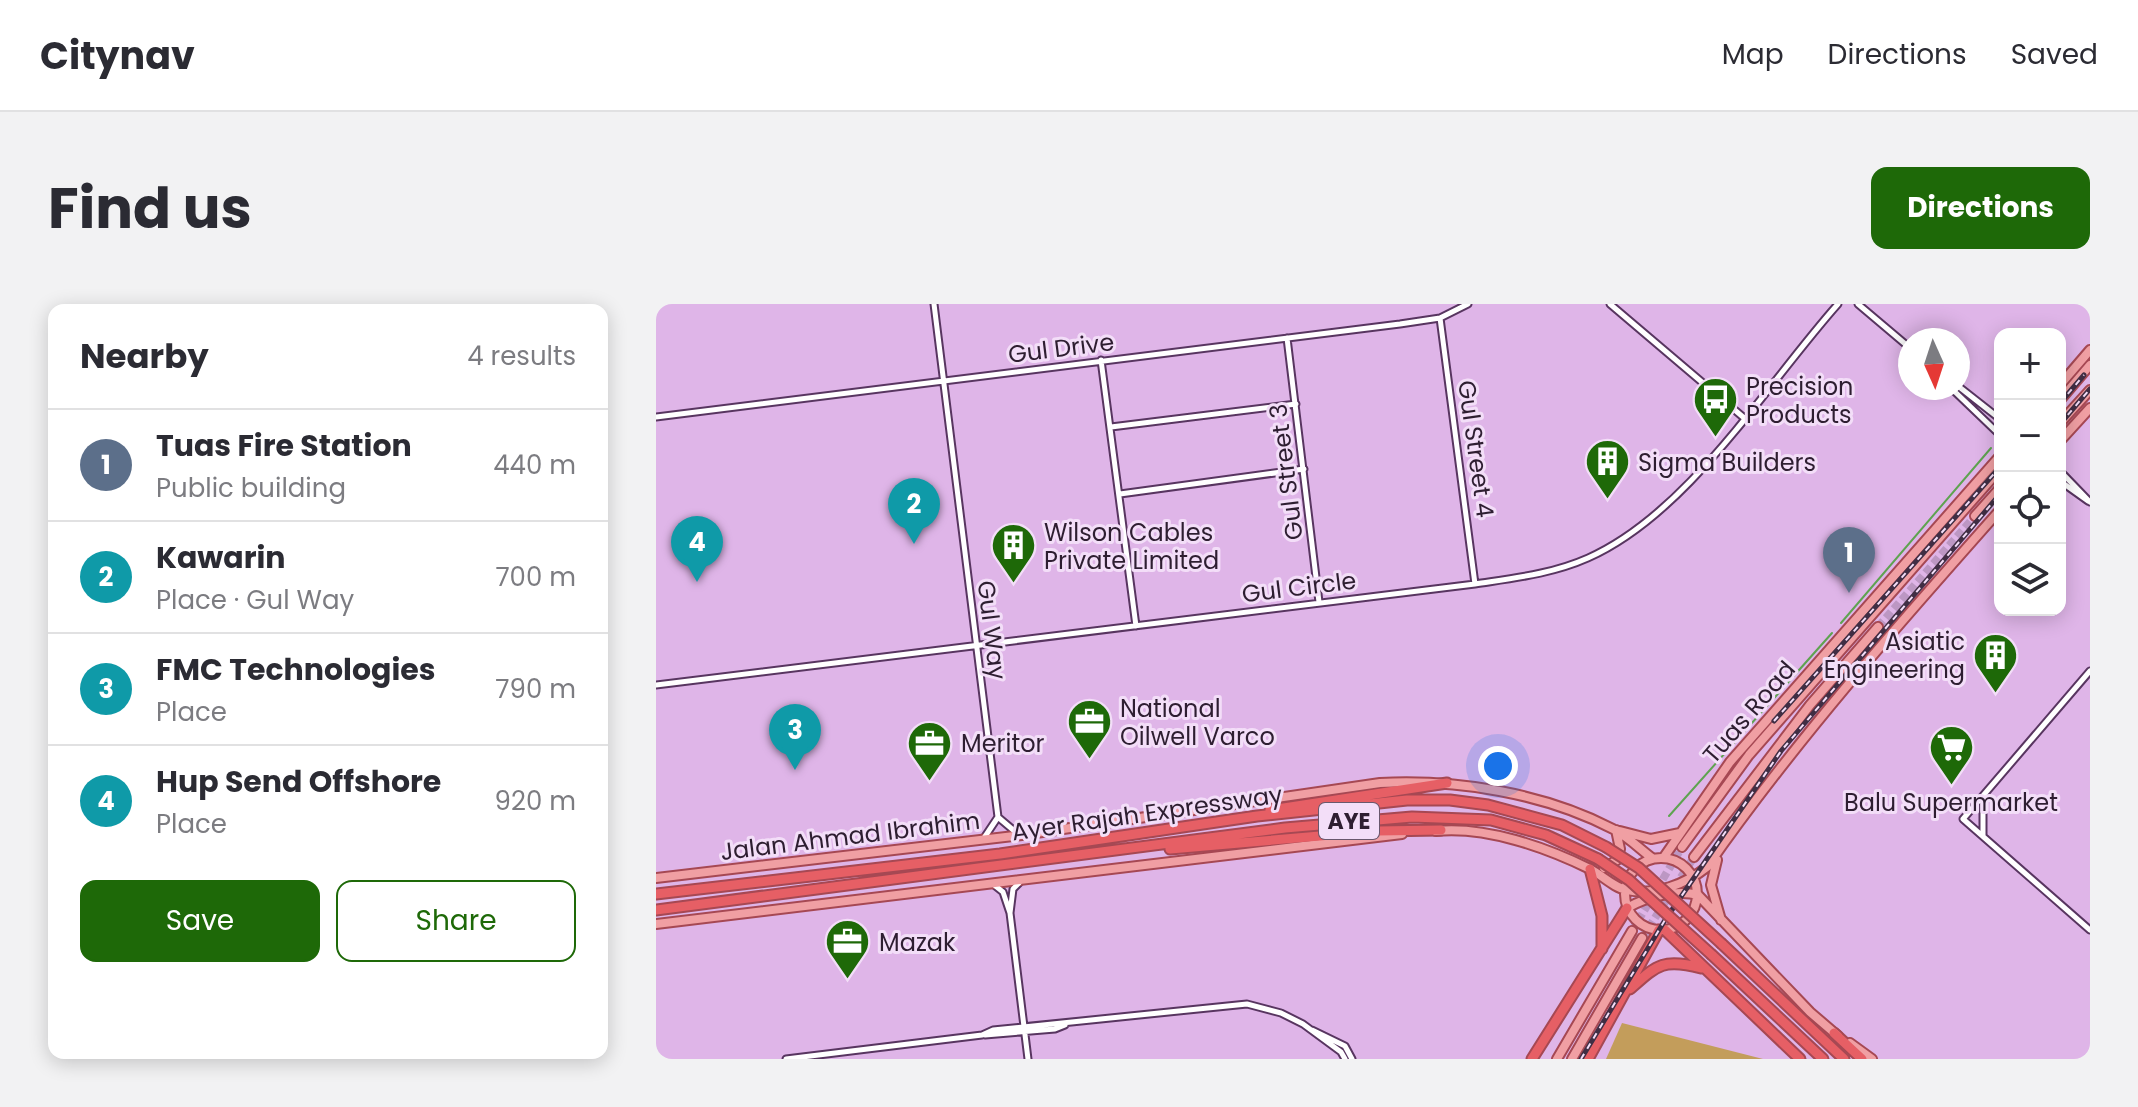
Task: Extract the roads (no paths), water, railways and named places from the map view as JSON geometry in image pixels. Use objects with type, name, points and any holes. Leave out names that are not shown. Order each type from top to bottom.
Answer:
[{"type":"highway","points":[[1257,816],[1285,806],[1447,783]]},
{"type":"highway","name":"Ayer Rajah Expressway","points":[[656,894],[1000,854],[1257,816],[1407,800],[1450,800],[1549,821],[1606,847],[1639,868],[1844,1059]]},
{"type":"highway","name":"Ayer Rajah Expressway","points":[[656,910],[1332,823],[1462,816],[1531,831],[1598,859],[1629,880],[1823,1059]]},
{"type":"highway","points":[[1095,854],[1378,831],[1441,830]]},
{"type":"highway","points":[[1590,869],[1605,931],[1602,952]]},
{"type":"highway","points":[[1532,1059],[1627,908]]},
{"type":"highway","points":[[1588,1059],[1662,930],[1800,1059]]},
{"type":"highway","points":[[1625,994],[1653,967],[1667,963],[1705,969]]},
{"type":"highway","points":[[1834,1033],[1862,1059]]},
{"type":"main road","points":[[2066,378],[2090,350]]},
{"type":"main road","points":[[2066,393],[2090,365]]},
{"type":"main road","points":[[2066,416],[2090,390]]},
{"type":"main road","points":[[2066,434],[2090,408]]},
{"type":"main road","name":"Tuas Road","points":[[1664,857],[1712,785],[1764,722],[1994,463]]},
{"type":"main road","name":"Tuas Road","points":[[1682,847],[1749,755],[1997,472]]},
{"type":"main road","points":[[1975,516],[1994,495]]},
{"type":"main road","points":[[656,924],[984,882],[1441,830],[1506,839],[1590,869],[1625,890],[1649,891],[1694,878],[1707,867],[1842,693],[1994,517]]},
{"type":"main road","name":"Tuas Road","points":[[1694,857],[1801,717],[1878,627]]},
{"type":"main road","name":"Jalan Ahmad Ibrahim","points":[[656,878],[1022,835],[1380,783],[1447,783],[1527,798],[1615,830],[1652,858]]},
{"type":"main road","points":[[1615,830],[1651,839],[1680,833]]},
{"type":"main road","points":[[1590,869],[1602,868],[1617,860],[1620,843],[1615,830]]},
{"type":"main road","points":[[1722,923],[1714,899],[1712,873],[1728,838]]},
{"type":"main road","points":[[1698,895],[1688,918],[1662,930],[1640,923],[1627,908],[1625,890],[1635,868],[1652,858],[1678,861],[1694,878],[1698,895],[1722,923],[1834,1033],[1872,1059]]},
{"type":"main road","points":[[1627,908],[1639,901],[1686,892],[1698,895]]},
{"type":"main road","points":[[1557,1059],[1632,931]]},
{"type":"main road","points":[[1572,1059],[1642,938]]},
{"type":"street","name":"Gul Way","points":[[934,304],[998,817]]},
{"type":"street","name":"Gul Drive","points":[[656,417],[1440,318],[1468,304]]},
{"type":"street","points":[[1610,304],[1743,417]]},
{"type":"street","name":"Gul Circle","points":[[656,685],[1475,584],[1563,567],[1628,535],[1671,502],[1838,304]]},
{"type":"street","points":[[1858,304],[1898,338]]},
{"type":"street","name":"Gul Street 4","points":[[1440,318],[1475,584]]},
{"type":"street","name":"Gul Street 3","points":[[1287,338],[1319,602]]},
{"type":"street","points":[[1101,360],[1136,626]]},
{"type":"street","points":[[1970,395],[1994,414]]},
{"type":"street","points":[[1964,400],[1994,429]]},
{"type":"street","points":[[1111,427],[1296,404]]},
{"type":"street","points":[[1120,494],[1304,469]]},
{"type":"street","points":[[2061,472],[2090,501]]},
{"type":"street","points":[[2066,486],[2079,497],[2090,501]]},
{"type":"street","points":[[2090,671],[1963,819],[2090,930]]},
{"type":"street","points":[[1983,796],[1983,836]]},
{"type":"street","points":[[980,840],[991,833],[998,817],[1005,826],[1022,835]]},
{"type":"street","points":[[1027,877],[1013,889],[1010,913],[1028,1059]]},
{"type":"street","points":[[984,882],[999,887],[1010,913]]},
{"type":"street","points":[[786,1059],[1235,1004],[1281,1013],[1345,1046],[1352,1059]]},
{"type":"street","points":[[1311,1030],[1345,1059]]},
{"type":"waterway","points":[[1841,623],[1991,448]]},
{"type":"waterway","points":[[1669,816],[1832,633]]},
{"type":"tunnel","points":[[1878,627],[1975,516]]},
{"type":"tunnel","points":[[1632,931],[1682,847]]},
{"type":"tunnel","points":[[1642,938],[1694,857]]},
{"type":"railway","points":[[2063,400],[2084,375]]},
{"type":"railway","points":[[2066,417],[2090,389]]},
{"type":"railway","points":[[1774,721],[1996,472]]},
{"type":"railway","points":[[1581,1059],[1665,920],[1781,751],[1994,501]]},
{"type":"place","name":"Precision Products","points":[[1715,439]]},
{"type":"place","name":"Sigma Builders","points":[[1607,501]]},
{"type":"place","name":"Kawarin","points":[[914,544]]},
{"type":"place","name":"Hup Send Offshore","points":[[697,582]]},
{"type":"place","name":"Wilson Cables Private Limited","points":[[1013,585]]},
{"type":"place","name":"Tuas Fire Station","points":[[1849,593]]},
{"type":"place","name":"Asiatic Engineering","points":[[1996,694]]},
{"type":"place","name":"National Oilwell Varco","points":[[1089,761]]},
{"type":"place","name":"FMC Technologies","points":[[795,770]]},
{"type":"place","name":"Meritor","points":[[930,782]]},
{"type":"place","name":"Balu Supermarket","points":[[1951,787]]},
{"type":"place","name":"Mazak","points":[[848,981]]}]
